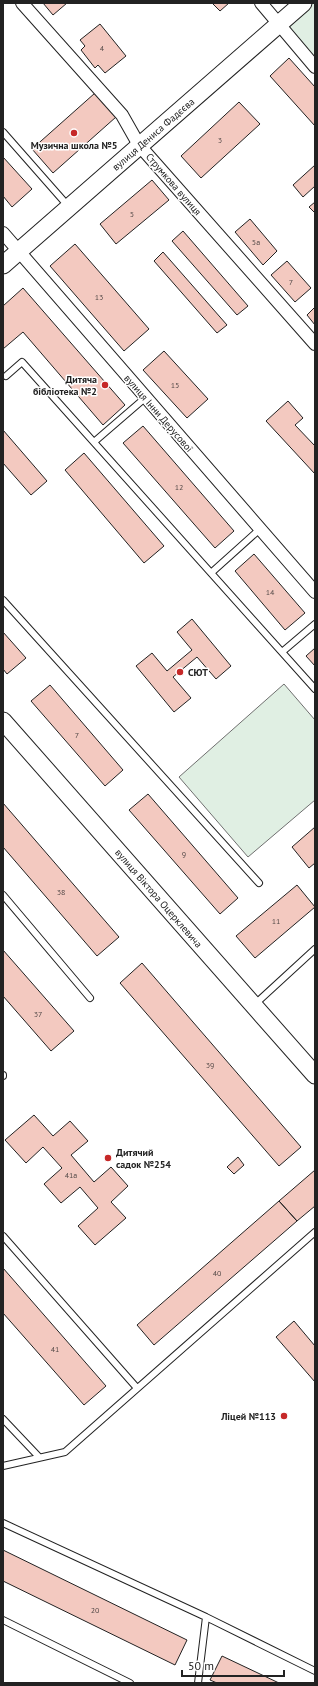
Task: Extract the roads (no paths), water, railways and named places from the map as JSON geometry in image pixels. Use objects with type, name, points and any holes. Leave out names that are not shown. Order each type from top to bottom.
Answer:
[{"type":"street","name":"Струмкова вулиця","points":[[22,3],[122,115],[139,145],[315,344]]},
{"type":"street","points":[[261,3],[315,68]]},
{"type":"street","name":"вулиця Дениса Фадєєва","points":[[3,265],[303,3]]},
{"type":"street","name":"вулиця Інни Дерусової","points":[[3,233],[315,592]]},
{"type":"street","name":"вулиця Віктора Оцерклевича","points":[[3,721],[315,1075]]},
{"type":"lane","points":[[3,132],[70,208]]},
{"type":"lane","points":[[4,376],[22,362],[315,689]]},
{"type":"lane","points":[[94,442],[145,398]]},
{"type":"lane","points":[[211,572],[260,529]]},
{"type":"lane","points":[[3,600],[259,883]]},
{"type":"lane","points":[[282,652],[315,624]]},
{"type":"lane","points":[[3,895],[90,998]]},
{"type":"lane","points":[[253,1006],[315,949]]},
{"type":"lane","points":[[3,1466],[65,1452],[315,1232]]},
{"type":"lane","points":[[3,1236],[138,1388]]},
{"type":"lane","points":[[3,1419],[38,1457]]},
{"type":"lane","points":[[3,1523],[206,1617],[315,1671]]},
{"type":"lane","points":[[198,1683],[206,1617]]},
{"type":"lane","points":[[3,1620],[130,1683]]},
{"type":"place","name":"Музична школа №5","points":[[74,133]]},
{"type":"place","name":"Дитяча бібліотека №2","points":[[105,385]]},
{"type":"place","name":"СЮТ","points":[[180,672]]},
{"type":"place","name":"Дитячий садок №254","points":[[108,1158]]},
{"type":"place","name":"Ліцей №113","points":[[284,1416]]}]
